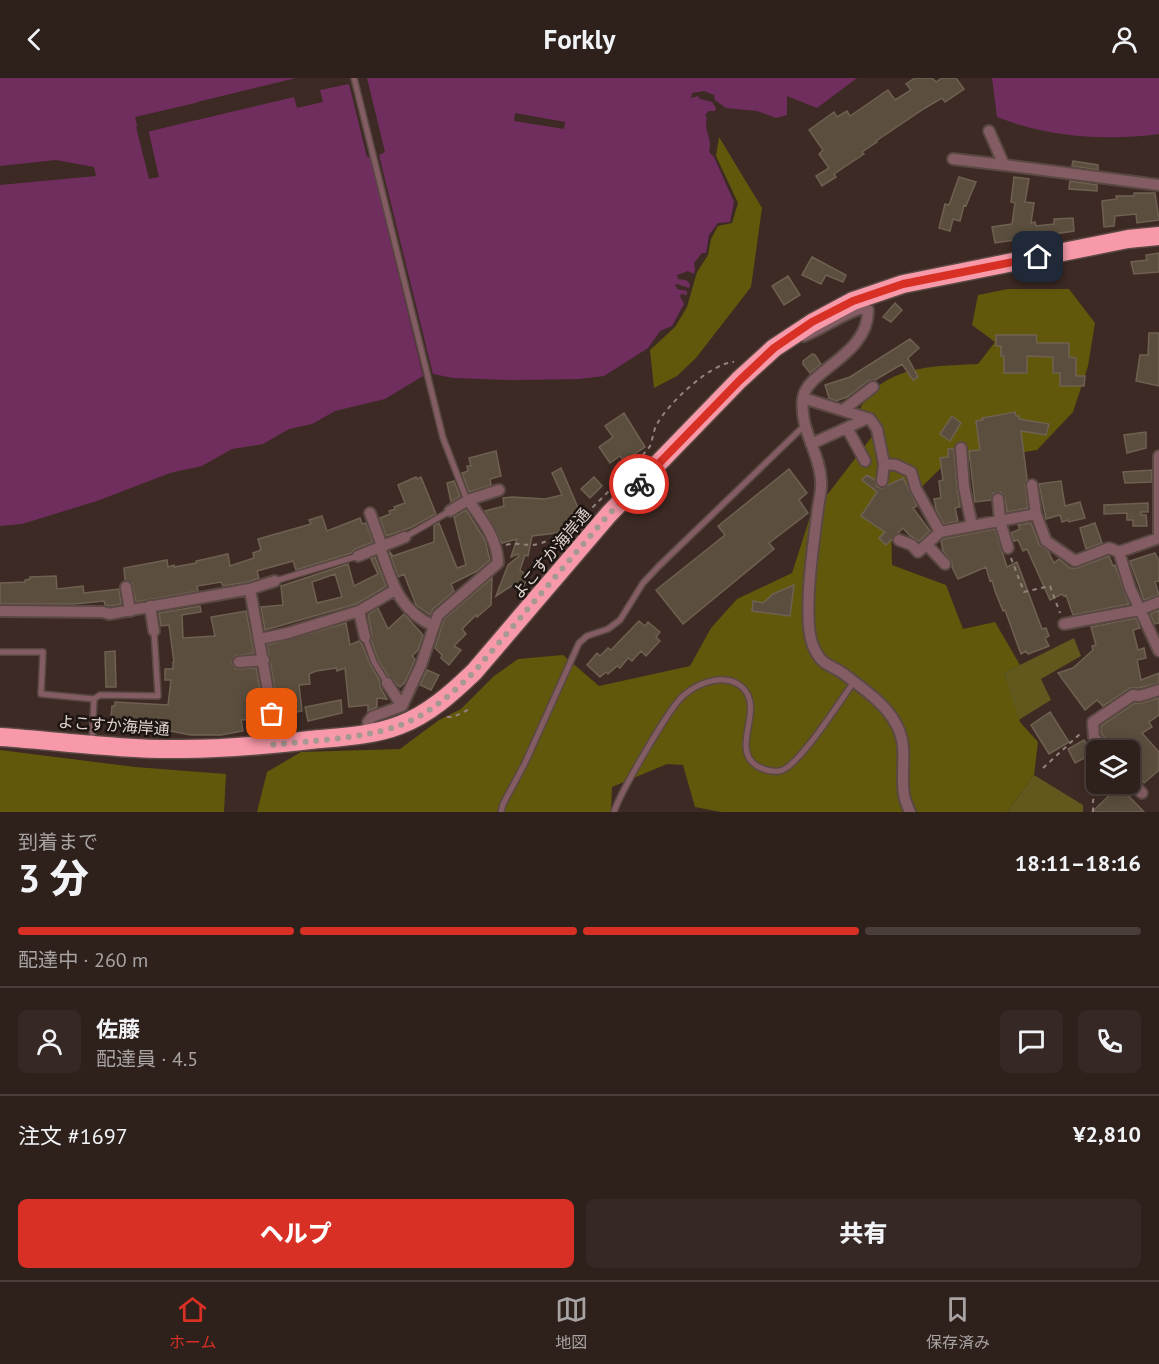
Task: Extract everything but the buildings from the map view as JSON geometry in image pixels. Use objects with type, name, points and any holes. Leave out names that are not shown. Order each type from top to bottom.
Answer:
[{"type":"highway","name":"よこすか海岸通","points":[[0,737],[182,749],[272,745],[369,733],[412,720],[450,696],[507,635],[609,514],[739,381],[774,348],[812,322],[853,301],[903,284],[1128,239],[1159,236]]},
{"type":"street","points":[[989,131],[1004,165]]},
{"type":"street","points":[[953,159],[1159,185]]},
{"type":"street","points":[[774,348],[826,327],[855,310],[862,308],[868,310],[867,325],[844,357],[805,387],[804,426],[821,481],[808,629],[813,648],[824,664],[842,672],[876,699],[896,722],[903,740],[904,796],[910,812]]},
{"type":"street","points":[[843,410],[873,387]]},
{"type":"street","points":[[803,398],[870,419],[877,429],[884,464],[882,481]]},
{"type":"street","points":[[811,444],[867,418]]},
{"type":"street","points":[[847,428],[865,461]]},
{"type":"street","points":[[961,448],[964,487],[972,526]]},
{"type":"street","points":[[1032,484],[1036,514],[1046,541],[1075,561],[1109,548],[1119,552],[1159,538],[1159,456]]},
{"type":"street","points":[[884,464],[896,465],[911,472],[916,489],[940,532]]},
{"type":"street","points":[[450,511],[468,500],[499,490]]},
{"type":"street","points":[[998,499],[1000,521],[1008,548]]},
{"type":"street","points":[[369,733],[368,722],[372,717],[402,706],[421,665],[438,615],[498,563],[498,548],[468,500]]},
{"type":"street","points":[[370,513],[400,599],[419,620],[434,626]]},
{"type":"street","points":[[899,540],[912,545],[918,552],[940,532],[1036,514]]},
{"type":"street","points":[[358,556],[405,537]]},
{"type":"street","points":[[927,544],[945,564]]},
{"type":"street","points":[[1119,552],[1139,610],[1158,649]]},
{"type":"street","points":[[0,610],[109,614],[250,589],[275,581]]},
{"type":"street","points":[[126,587],[130,611]]},
{"type":"street","points":[[250,589],[272,714],[272,745]]},
{"type":"street","points":[[260,639],[288,633],[359,611],[395,590]]},
{"type":"street","points":[[1065,624],[1139,610],[1159,602]]},
{"type":"street","points":[[150,606],[154,631]]},
{"type":"street","points":[[359,611],[364,637]]},
{"type":"street","points":[[239,662],[264,660]]},
{"type":"street","points":[[387,683],[402,706]]},
{"type":"street","points":[[1096,740],[1093,722],[1133,695],[1140,696],[1159,690]]},
{"type":"lane","points":[[354,78],[443,438],[468,500]]},
{"type":"lane","points":[[501,812],[579,643],[587,636],[608,629],[620,620],[643,583],[659,566],[804,426]]},
{"type":"lane","points":[[405,537],[450,511]]},
{"type":"lane","points":[[275,581],[358,556]]},
{"type":"lane","points":[[0,652],[43,652],[41,694],[94,699],[100,695],[158,696],[154,631]]},
{"type":"lane","points":[[364,637],[374,662],[387,683]]},
{"type":"lane","points":[[614,812],[665,720],[682,696],[695,688],[708,682],[722,680],[733,681],[744,688],[750,703],[751,714],[746,742],[747,754],[753,763],[763,770],[783,771],[802,754],[854,682]]},
{"type":"lane","points":[[92,744],[94,699]]},
{"type":"path","points":[[498,548],[516,542],[534,545],[564,534],[649,447],[655,427],[662,416],[694,382],[734,362]]},
{"type":"path","points":[[1008,548],[1024,592],[1050,586],[1065,624]]},
{"type":"path","points":[[1043,768],[1093,722]]},
{"type":"path","points":[[1093,812],[1093,800],[1099,794]]},
{"type":"shaded area","points":[[0,78],[296,78],[197,102],[197,110],[194,112],[197,120],[294,97],[297,108],[323,102],[320,90],[349,84],[367,157],[370,157],[423,376],[385,399],[335,411],[312,424],[289,429],[263,444],[232,449],[202,466],[170,473],[97,501],[22,524],[0,526]],"holes":[[[147,124],[159,177],[149,179],[136,127]]]},
{"type":"shaded area","points":[[367,78],[857,78],[817,108],[787,96],[787,115],[776,118],[757,111],[726,108],[715,100],[714,95],[704,91],[692,93],[691,98],[698,96],[700,99],[712,102],[716,108],[715,111],[709,111],[705,115],[710,143],[709,152],[714,157],[734,202],[730,222],[718,223],[709,235],[706,253],[702,253],[694,263],[694,274],[688,271],[677,275],[678,279],[686,280],[690,284],[689,288],[675,285],[677,289],[687,291],[687,295],[681,294],[680,296],[684,304],[672,326],[660,331],[648,348],[604,376],[579,379],[513,380],[453,378],[433,374],[379,155],[385,152]]},
{"type":"shaded area","points":[[992,78],[1159,78],[1159,134],[1118,137],[1076,136],[1016,124],[997,117]]},
{"type":"shaded area","points":[[719,137],[762,208],[751,287],[696,358],[677,376],[654,388],[650,350],[675,327],[687,307],[697,272],[708,255],[711,239],[718,226],[732,223],[738,203],[716,156]]},
{"type":"shaded area","points":[[1008,289],[1069,289],[1095,323],[1088,366],[1073,412],[1037,450],[944,465],[891,517],[892,565],[946,585],[963,629],[995,622],[1020,665],[1004,673],[1020,722],[1038,742],[1034,775],[1007,812],[721,812],[695,807],[683,765],[667,764],[612,787],[611,812],[257,812],[267,772],[301,752],[400,749],[439,720],[461,709],[494,676],[518,659],[563,655],[599,686],[690,666],[711,628],[737,599],[792,573],[810,517],[874,434],[868,418],[860,409],[870,395],[882,384],[911,371],[978,364],[995,342],[972,325],[978,295]]},
{"type":"shaded area","points":[[1074,638],[1081,656],[1041,679],[1051,700],[1017,721],[1004,673]]},
{"type":"shaded area","points":[[0,750],[135,767],[226,774],[224,812],[0,812]]},
{"type":"shaded area","points":[[1034,775],[1083,805],[1083,812],[1007,812]]},
{"type":"pier","points":[[364,78],[384,152],[377,154],[432,377],[376,156],[377,153],[381,151]]},
{"type":"pier","points":[[299,79],[200,105],[199,117],[294,94],[297,96],[299,104],[320,100],[317,91],[319,88],[350,81],[369,154],[372,155],[369,156],[350,82],[319,89],[321,101],[299,106],[295,96],[147,132],[157,175],[150,177],[135,117]],"holes":[[[145,128],[156,174],[151,175],[140,129]]]},
{"type":"pier","points":[[515,113],[565,122],[564,129],[514,121]]},
{"type":"pier","points":[[56,160],[94,167],[96,176],[0,185],[0,166]]},
{"type":"way so far","points":[[272,714],[272,745],[369,733],[412,720],[450,696],[474,672],[609,514],[639,484]]},
{"type":"route","points":[[639,484],[774,348],[812,322],[853,301],[903,284],[1038,257]]}]
